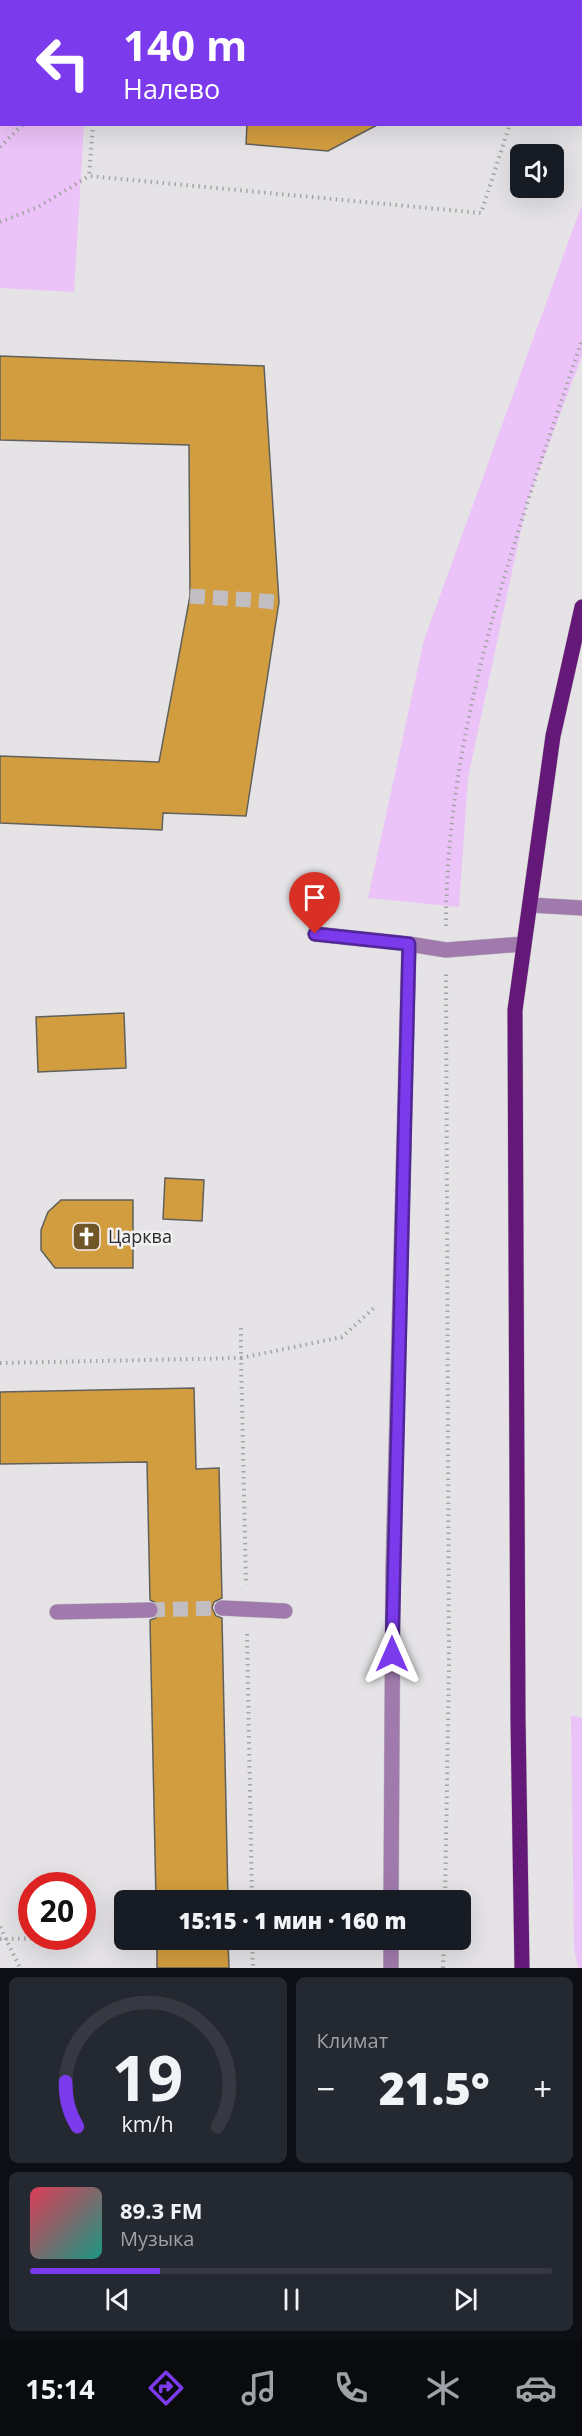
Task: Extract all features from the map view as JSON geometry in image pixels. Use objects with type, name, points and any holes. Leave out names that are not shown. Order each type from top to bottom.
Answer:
[{"type":"main road","points":[[522,1968],[518,1719],[515,1010],[554,736],[582,607]]},
{"type":"lane","points":[[530,906],[582,908]]},
{"type":"lane","points":[[315,934],[446,950],[523,944]]},
{"type":"lane","points":[[391,1890],[392,1609],[409,944]]},
{"type":"lane","points":[[222,1608],[285,1611]]},
{"type":"lane","points":[[57,1612],[150,1610]]},
{"type":"lane","points":[[391,1950],[391,1968]]},
{"type":"path","points":[[0,147],[21,126]]},
{"type":"path","points":[[89,176],[93,126]]},
{"type":"path","points":[[0,222],[38,207],[89,176],[481,213],[509,126]]},
{"type":"path","points":[[445,1890],[449,1664],[446,868],[451,814],[483,645],[582,340]]},
{"type":"path","points":[[0,1363],[241,1358],[342,1337],[400,1284]]},
{"type":"path","points":[[241,1328],[252,1890]]},
{"type":"path","points":[[0,1927],[20,1968]]},
{"type":"path","points":[[0,1939],[18,1938]]},
{"type":"path","points":[[252,1950],[253,1968]]},
{"type":"path","points":[[443,1968],[444,1950]]},
{"type":"shaded area","points":[[0,126],[84,126],[74,292],[0,288]]},
{"type":"shaded area","points":[[582,204],[582,356],[527,502],[468,778],[459,907],[368,898],[424,640]]},
{"type":"shaded area","points":[[571,1715],[582,1718],[582,1968],[578,1968],[574,1948]]},
{"type":"building","points":[[247,126],[375,126],[328,151],[246,144]]},
{"type":"building","points":[[0,356],[264,366],[279,602],[246,816],[163,813],[162,830],[0,823],[0,756],[159,762],[190,596],[189,445],[0,440]]},
{"type":"building","points":[[124,1013],[126,1068],[38,1072],[36,1017]]},
{"type":"building","points":[[165,1178],[204,1180],[202,1221],[163,1219]]},
{"type":"building","name":"Царква","points":[[61,1200],[133,1200],[133,1268],[55,1268],[41,1250],[41,1230],[48,1212]]},
{"type":"building","points":[[194,1388],[196,1469],[219,1468],[222,1598],[214,1602],[212,1608],[216,1616],[222,1618],[228,1890],[156,1890],[150,1620],[156,1618],[160,1610],[158,1604],[150,1600],[147,1462],[0,1464],[0,1392]]},
{"type":"building","points":[[157,1950],[228,1950],[229,1968],[157,1968]]},
{"type":"tunnel","points":[[190,596],[279,602]]},
{"type":"tunnel","points":[[150,1610],[222,1608]]},
{"type":"place","name":"Царква","points":[[87,1236]]},
{"type":"route","points":[[315,934],[409,944],[392,1654]]}]
